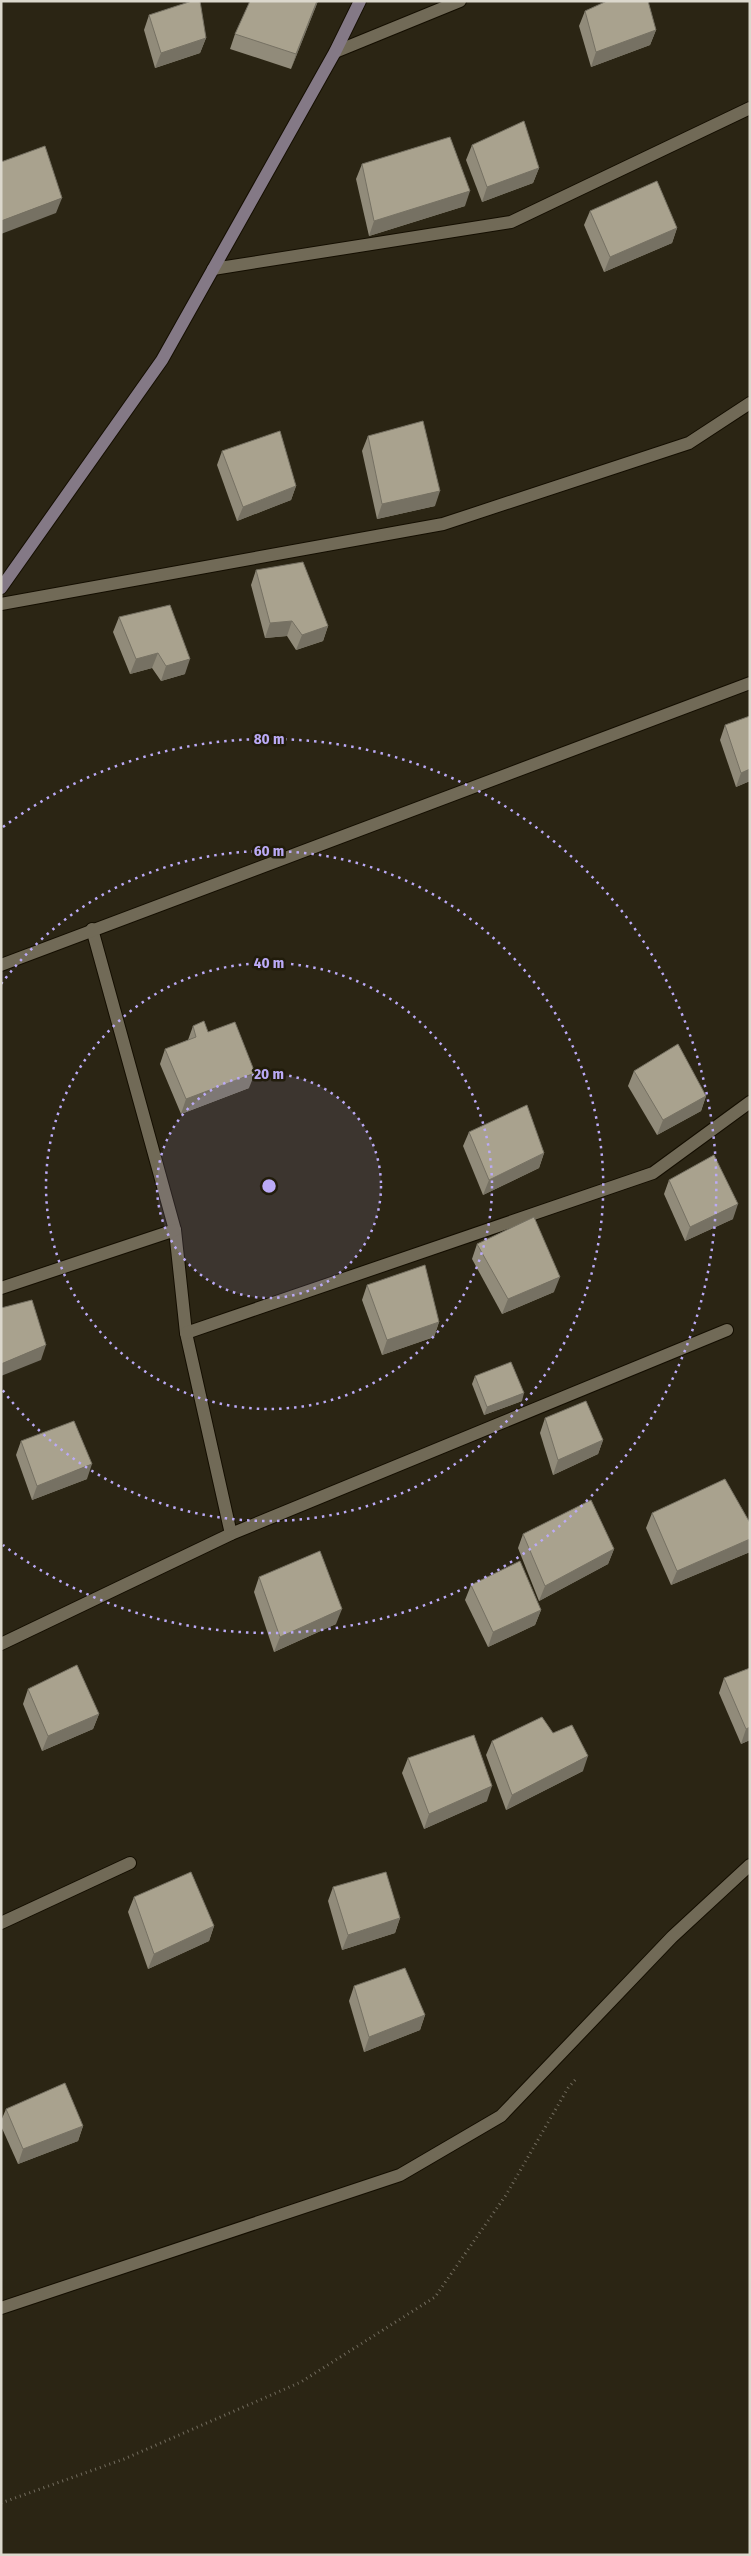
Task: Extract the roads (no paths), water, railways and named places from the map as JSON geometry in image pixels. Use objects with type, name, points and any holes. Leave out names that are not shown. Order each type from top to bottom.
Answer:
[{"type":"street","points":[[1,588],[162,360],[335,52],[360,1]]},
{"type":"street","points":[[335,52],[460,1]]},
{"type":"street","points":[[213,269],[511,222],[750,108]]},
{"type":"street","points":[[1,604],[444,524],[689,443],[750,403]]},
{"type":"street","points":[[1,965],[92,929],[750,683]]},
{"type":"street","points":[[92,929],[175,1230],[186,1333],[231,1534]]},
{"type":"street","points":[[186,1333],[653,1173],[750,1102]]},
{"type":"street","points":[[1,1288],[175,1230]]},
{"type":"street","points":[[1,1644],[231,1534],[727,1330]]},
{"type":"street","points":[[1,1923],[130,1863]]},
{"type":"street","points":[[1,2308],[400,2174],[501,2116],[672,1936],[750,1865]]}]
